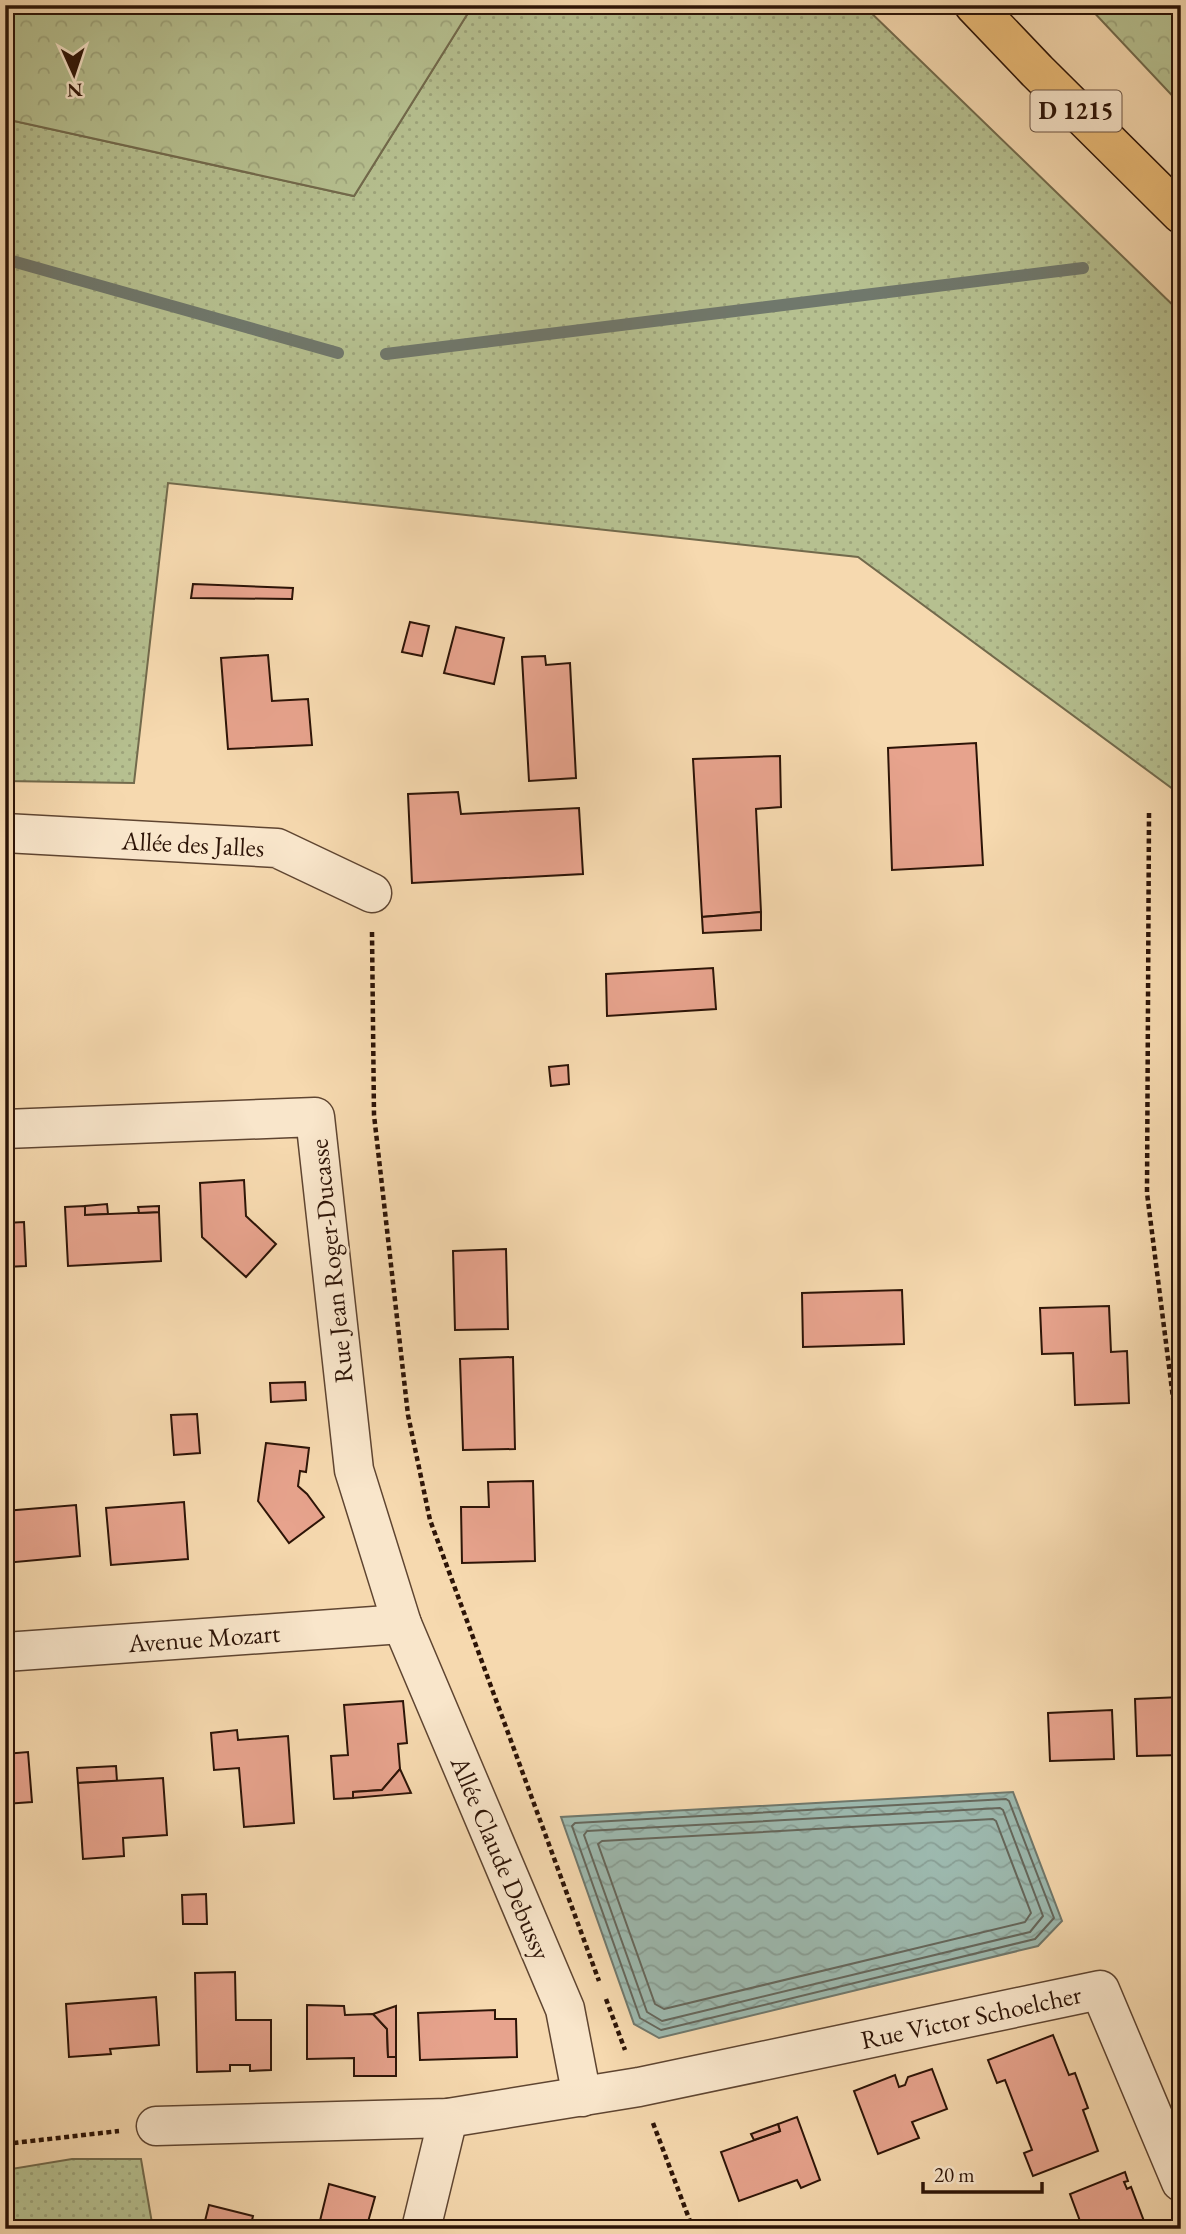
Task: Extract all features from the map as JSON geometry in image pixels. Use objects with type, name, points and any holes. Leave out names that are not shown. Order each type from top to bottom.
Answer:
[{"type":"main road","name":"D 1215","points":[[974,5],[1181,214]]},
{"type":"street","name":"Allée des Jalles","points":[[5,832],[277,848],[372,893]]},
{"type":"street","name":"Rue Jean Roger-Ducasse","points":[[5,1129],[315,1117],[354,1470],[402,1624]]},
{"type":"street","name":"Avenue Mozart","points":[[5,1652],[402,1624]]},
{"type":"street","name":"Allée Claude Debussy","points":[[402,1624],[565,2009],[582,2097]]},
{"type":"street","name":"Rue Victor Schoelcher","points":[[639,2087],[1100,1990],[1181,2182]]},
{"type":"street","points":[[156,2126],[448,2118],[639,2087]]},
{"type":"street","points":[[421,2229],[448,2118]]},
{"type":"path","points":[[1149,813],[1147,1193],[1181,1461]]},
{"type":"path","points":[[372,893],[374,1115],[408,1415],[429,1520],[601,1984]]},
{"type":"path","points":[[606,1997],[693,2229]]},
{"type":"path","points":[[5,2144],[156,2126]]},
{"type":"green space","points":[[5,5],[473,5],[354,196],[5,119]]},
{"type":"green space","points":[[473,5],[863,5],[1181,313],[1181,795],[858,557],[168,483],[134,783],[5,781],[5,119],[354,196]]},
{"type":"green space","points":[[1087,5],[1181,5],[1181,105]]},
{"type":"green space","points":[[72,2159],[141,2159],[153,2229],[5,2229],[5,2170]]},
{"type":"water","points":[[1013,1792],[1062,1921],[1038,1946],[659,2038],[634,2024],[561,1817]]},
{"type":"building","points":[[193,584],[293,588],[292,599],[191,598]]},
{"type":"building","points":[[410,622],[429,626],[422,656],[402,652]]},
{"type":"building","points":[[456,627],[504,638],[494,684],[444,673]]},
{"type":"building","points":[[268,655],[272,701],[308,699],[312,745],[228,749],[221,658]]},
{"type":"building","points":[[545,656],[546,665],[570,663],[576,778],[529,781],[522,657]]},
{"type":"building","points":[[976,743],[983,865],[892,870],[888,748]]},
{"type":"building","points":[[780,756],[781,807],[756,809],[761,912],[702,917],[693,759]]},
{"type":"building","points":[[458,792],[461,814],[579,808],[583,874],[412,883],[408,794]]},
{"type":"building","points":[[761,912],[761,930],[703,933],[702,917]]},
{"type":"building","points":[[713,968],[716,1009],[607,1016],[606,974]]},
{"type":"building","points":[[568,1065],[569,1084],[551,1086],[549,1067]]},
{"type":"building","points":[[244,1180],[246,1216],[276,1244],[246,1277],[202,1237],[200,1183]]},
{"type":"building","points":[[107,1204],[108,1214],[85,1215],[85,1206]]},
{"type":"building","points":[[85,1206],[85,1215],[159,1212],[161,1261],[68,1266],[65,1207]]},
{"type":"building","points":[[159,1206],[159,1212],[139,1213],[138,1207]]},
{"type":"building","points":[[24,1222],[26,1266],[5,1267],[5,1223]]},
{"type":"building","points":[[506,1249],[508,1329],[455,1330],[453,1251]]},
{"type":"building","points":[[902,1290],[904,1344],[803,1347],[802,1293]]},
{"type":"building","points":[[1109,1306],[1111,1352],[1127,1351],[1129,1403],[1075,1405],[1073,1353],[1042,1354],[1040,1308]]},
{"type":"building","points":[[513,1357],[515,1449],[463,1450],[460,1359]]},
{"type":"building","points":[[305,1382],[306,1400],[271,1402],[270,1383]]},
{"type":"building","points":[[197,1414],[200,1453],[174,1455],[171,1415]]},
{"type":"building","points":[[266,1443],[309,1448],[306,1472],[300,1471],[298,1486],[324,1517],[289,1543],[258,1501]]},
{"type":"building","points":[[533,1481],[535,1561],[462,1563],[461,1507],[489,1507],[488,1482]]},
{"type":"building","points":[[184,1502],[188,1559],[111,1565],[106,1508]]},
{"type":"building","points":[[76,1505],[80,1556],[5,1563],[5,1511]]},
{"type":"building","points":[[1181,1697],[1181,1755],[1137,1756],[1135,1699]]},
{"type":"building","points":[[403,1701],[407,1743],[398,1744],[400,1769],[382,1790],[353,1792],[353,1798],[334,1799],[331,1756],[348,1755],[344,1705]]},
{"type":"building","points":[[1112,1710],[1114,1759],[1050,1761],[1048,1713]]},
{"type":"building","points":[[237,1730],[238,1740],[288,1736],[294,1823],[244,1827],[239,1768],[214,1770],[211,1733]]},
{"type":"building","points":[[28,1752],[32,1802],[5,1804],[5,1754]]},
{"type":"building","points":[[116,1766],[117,1781],[78,1783],[77,1768]]},
{"type":"building","points":[[400,1769],[411,1793],[353,1798],[353,1792],[382,1790]]},
{"type":"building","points":[[163,1778],[167,1835],[123,1838],[124,1856],[83,1859],[78,1783]]},
{"type":"building","points":[[206,1894],[207,1924],[183,1924],[182,1895]]},
{"type":"building","points":[[235,1972],[236,2020],[271,2020],[271,2070],[250,2071],[250,2065],[230,2065],[230,2071],[197,2072],[195,1973]]},
{"type":"building","points":[[156,1997],[159,2045],[110,2049],[111,2054],[69,2057],[66,2004]]},
{"type":"building","points":[[307,2005],[344,2006],[345,2015],[373,2014],[387,2029],[388,2057],[396,2057],[396,2076],[354,2076],[354,2058],[307,2059]]},
{"type":"building","points":[[396,2006],[396,2057],[388,2057],[387,2029],[373,2014]]},
{"type":"building","points":[[495,2010],[495,2019],[516,2019],[517,2057],[420,2060],[418,2013]]},
{"type":"building","points":[[1053,2035],[1069,2075],[1075,2073],[1088,2108],[1083,2110],[1098,2151],[1033,2176],[1024,2153],[1032,2150],[1005,2080],[997,2083],[988,2060]]},
{"type":"building","points":[[5,2039],[12,2092],[5,2093]]},
{"type":"building","points":[[932,2069],[947,2109],[912,2122],[919,2138],[878,2154],[854,2091],[895,2075],[899,2087],[905,2085],[908,2077]]},
{"type":"building","points":[[797,2117],[820,2180],[801,2188],[797,2180],[739,2201],[721,2152],[780,2131],[778,2124]]},
{"type":"building","points":[[778,2124],[780,2131],[754,2140],[751,2134]]},
{"type":"building","points":[[1125,2172],[1128,2181],[1124,2182],[1127,2189],[1131,2187],[1147,2229],[1083,2229],[1070,2194]]},
{"type":"building","points":[[329,2184],[375,2197],[366,2229],[318,2229]]},
{"type":"building","points":[[209,2205],[253,2216],[250,2229],[203,2229]]},
{"type":"waterway","points":[[5,259],[338,353]]},
{"type":"waterway","points":[[386,354],[1083,268]]}]
